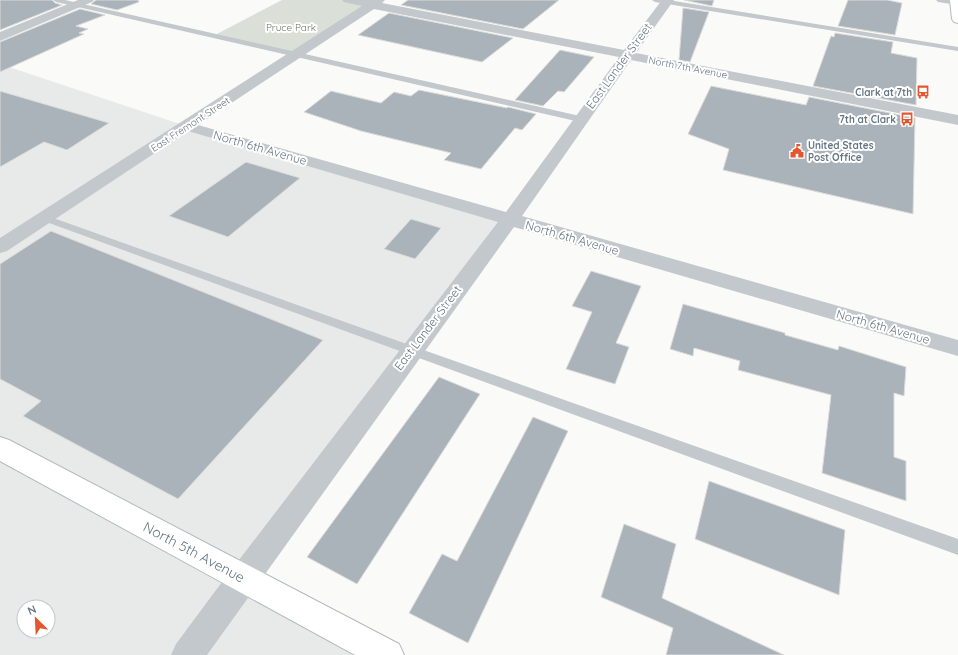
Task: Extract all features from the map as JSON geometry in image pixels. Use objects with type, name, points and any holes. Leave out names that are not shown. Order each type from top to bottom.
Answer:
[{"type":"main road","points":[[957,2],[958,19]]},
{"type":"main road","name":"North 5th Avenue","points":[[0,448],[388,655]]},
{"type":"street","name":"North 7th Avenue","points":[[348,0],[376,2],[627,55],[958,120]]},
{"type":"street","points":[[942,0],[957,2]]},
{"type":"street","name":"East Lander Street","points":[[187,655],[410,351],[509,220],[627,55],[663,1]]},
{"type":"street","points":[[0,37],[82,2]]},
{"type":"street","name":"East Fremont Street","points":[[0,247],[376,2]]},
{"type":"street","name":"North 6th Avenue","points":[[186,126],[958,348]]},
{"type":"lane","points":[[56,0],[82,2],[296,55],[580,119]]},
{"type":"lane","points":[[663,1],[958,49]]},
{"type":"lane","points":[[45,218],[410,351],[958,547]]},
{"type":"shaded area","points":[[0,64],[186,126],[509,220],[244,578],[388,655],[0,655]]},
{"type":"green space","name":"Pruce Park","points":[[282,0],[348,0],[373,4],[296,55],[213,36]]},
{"type":"building","points":[[0,0],[52,0],[55,3],[62,5],[0,30]]},
{"type":"building","points":[[96,0],[138,0],[139,2],[117,10],[91,4]]},
{"type":"building","points":[[408,0],[559,0],[523,29],[401,5]]},
{"type":"building","points":[[684,0],[714,0],[712,6]]},
{"type":"building","points":[[848,0],[887,0],[902,3],[895,35],[838,26]]},
{"type":"building","points":[[683,8],[709,12],[690,62],[679,60]]},
{"type":"building","points":[[80,9],[105,15],[76,26],[88,29],[79,33],[84,34],[0,72],[0,42]]},
{"type":"building","points":[[389,13],[513,38],[482,62],[358,35]]},
{"type":"building","points":[[835,33],[893,42],[891,53],[917,58],[916,105],[813,86],[831,36],[834,37]]},
{"type":"building","points":[[560,50],[594,57],[564,92],[558,91],[543,106],[515,100]]},
{"type":"building","name":"United States Post Office","points":[[711,86],[806,105],[809,97],[915,118],[913,214],[723,170],[729,149],[688,134]]},
{"type":"building","points":[[419,90],[508,107],[536,114],[522,130],[515,128],[481,169],[444,160],[451,153],[361,131],[304,112],[331,91],[381,103],[394,92],[411,96]]},
{"type":"building","points":[[0,91],[109,123],[67,150],[44,142],[0,167]]},
{"type":"building","points":[[246,162],[300,178],[228,237],[169,216]]},
{"type":"building","points":[[411,219],[441,228],[415,259],[384,249]]},
{"type":"building","points":[[51,231],[323,340],[178,499],[23,416],[41,401],[0,379],[0,264]]},
{"type":"building","points":[[591,271],[641,286],[616,343],[629,347],[615,384],[566,369],[592,312],[572,306]]},
{"type":"building","points":[[683,304],[785,333],[785,335],[838,350],[839,346],[906,367],[904,396],[894,393],[894,457],[906,461],[906,501],[822,473],[831,395],[738,370],[740,361],[694,348],[693,356],[670,349]]},
{"type":"building","points":[[439,377],[480,394],[357,584],[307,557]]},
{"type":"building","points":[[533,417],[568,431],[468,643],[409,613],[442,554],[457,561]]},
{"type":"building","points":[[709,481],[845,530],[839,595],[695,539]]},
{"type":"building","points":[[624,524],[676,544],[662,598],[784,655],[666,655],[673,628],[601,597]]},
{"type":"place","name":"Clark at 7th","points":[[923,92]]},
{"type":"place","name":"7th at Clark","points":[[907,119]]},
{"type":"place","name":"United States Post Office","points":[[797,151]]}]
